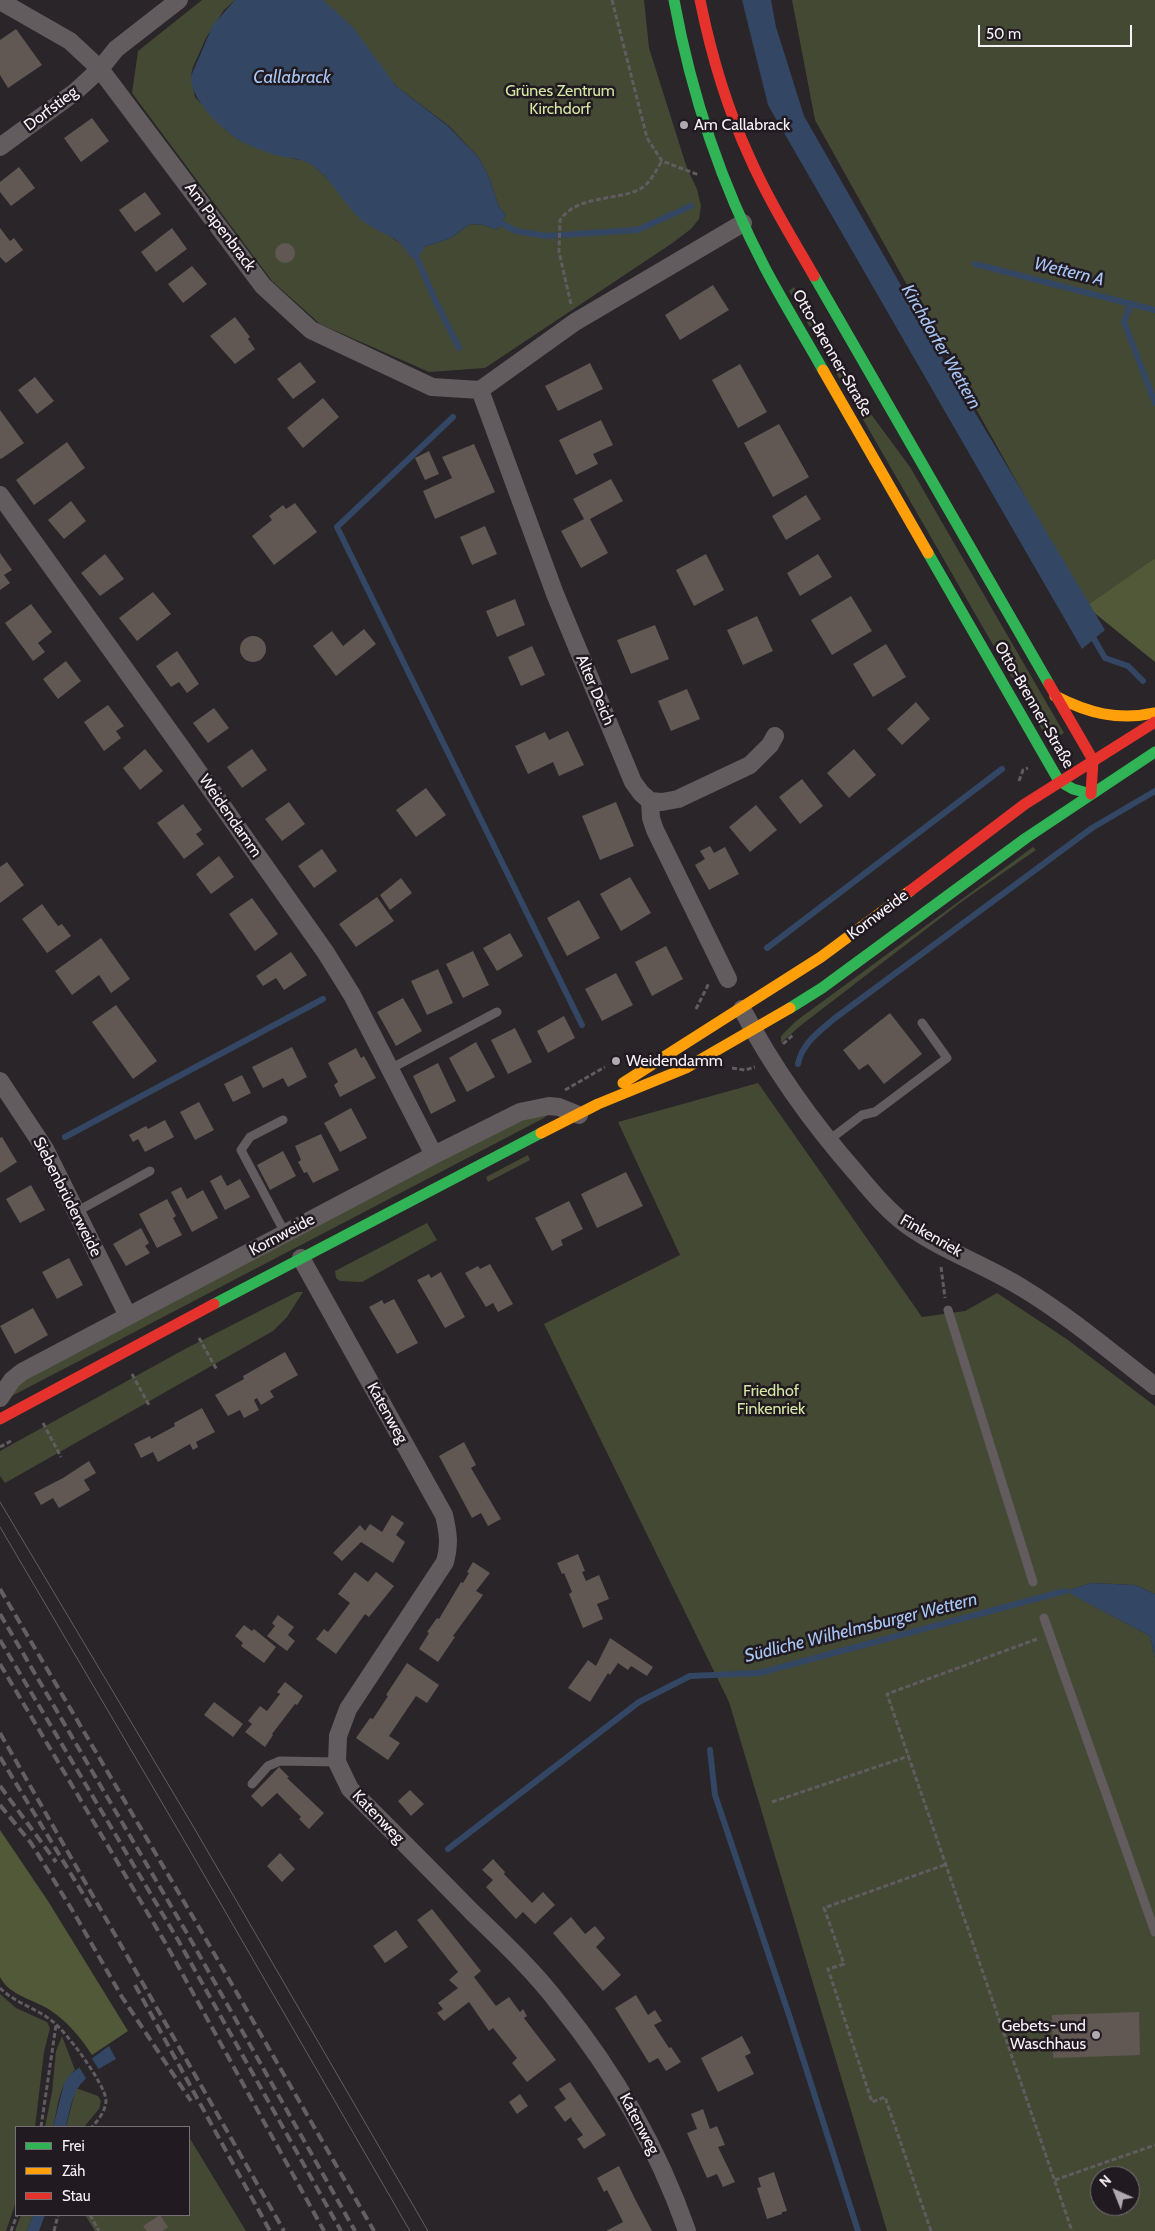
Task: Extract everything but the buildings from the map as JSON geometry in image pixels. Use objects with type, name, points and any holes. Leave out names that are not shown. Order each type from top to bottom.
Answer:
[{"type":"main road","name":"Otto-Brenner-Straße","points":[[674,0],[684,55],[703,123],[725,183],[747,221],[765,268],[1059,781],[1073,789],[1091,794],[1093,760],[770,209],[727,104],[713,61],[700,0]]},
{"type":"main road","points":[[1054,696],[1085,711],[1105,716],[1127,717],[1155,712]]},
{"type":"main road","name":"Kornweide","points":[[598,1104],[627,1080],[742,1009],[861,928],[993,827],[1059,781],[1155,722]]},
{"type":"main road","name":"Kornweide","points":[[0,1419],[301,1258],[598,1104],[686,1068],[753,1032],[822,988],[1026,838],[1155,752]]},
{"type":"street","name":"Dorfstieg","points":[[0,148],[75,92],[100,69],[116,49],[180,0]]},
{"type":"street","name":"Am Papenbrack","points":[[1,3],[70,42],[100,69],[263,286],[312,330],[432,387],[480,390]]},
{"type":"street","points":[[480,390],[575,322],[747,221]]},
{"type":"street","name":"Alter Deich","points":[[480,390],[555,594],[633,782],[650,801]]},
{"type":"street","name":"Weidendamm","points":[[0,495],[326,953],[352,995],[434,1155]]},
{"type":"street","points":[[728,978],[655,830],[651,818],[650,801],[662,802],[678,799],[750,765],[770,745],[775,736]]},
{"type":"street","name":"Finkenriek","points":[[742,1009],[753,1032],[768,1056],[829,1140],[895,1215],[914,1229],[1042,1300],[1155,1386]]},
{"type":"street","name":"Siebenbrüderweide","points":[[0,1081],[45,1149],[128,1316]]},
{"type":"street","name":"Kornweide","points":[[0,1398],[12,1380],[22,1372],[434,1155],[520,1112],[537,1107],[559,1107],[579,1115]]},
{"type":"street","name":"Katenweg","points":[[301,1258],[444,1515],[449,1534],[449,1547],[445,1562],[348,1709],[338,1736],[337,1762],[350,1789],[529,1969],[559,2003],[596,2052],[624,2096],[661,2165],[687,2231]]},
{"type":"lane","points":[[390,1069],[497,1012]]},
{"type":"lane","points":[[829,1140],[862,1115],[875,1112],[947,1058],[922,1023]]},
{"type":"lane","points":[[283,1120],[250,1137],[241,1150],[285,1233]]},
{"type":"lane","points":[[76,1212],[150,1171]]},
{"type":"lane","points":[[948,1310],[1033,1582]]},
{"type":"lane","points":[[1044,1618],[1155,1932]]},
{"type":"lane","points":[[252,1784],[268,1766],[280,1761],[337,1762]]},
{"type":"path","points":[[612,0],[647,138],[662,161],[699,175],[703,184]]},
{"type":"path","points":[[575,322],[559,252],[560,220],[567,212],[585,203],[640,190],[649,181],[662,161]]},
{"type":"path","points":[[694,1012],[720,962]]},
{"type":"path","points":[[728,1068],[745,1070],[754,1067],[768,1056]]},
{"type":"path","points":[[940,1244],[943,1287],[948,1310]]},
{"type":"path","points":[[200,1342],[217,1370]]},
{"type":"path","points":[[134,1377],[150,1407]]},
{"type":"path","points":[[43,1423],[61,1457]]},
{"type":"path","points":[[1049,1635],[887,1694],[1072,2231]]},
{"type":"path","points":[[772,1802],[909,1756]]},
{"type":"path","points":[[931,2231],[885,2097],[872,2102],[828,1969],[844,1964],[824,1908],[947,1864]]},
{"type":"path","points":[[0,1988],[9,1997],[56,2024],[73,2043],[102,2090],[106,2100],[105,2108],[93,2126]]},
{"type":"path","points":[[41,2126],[56,2024]]},
{"type":"path","points":[[1055,2180],[1155,2145]]},
{"type":"path","points":[[11,2231],[17,2216]]},
{"type":"path","points":[[54,2231],[58,2216]]},
{"type":"path","points":[[91,2216],[99,2231]]},
{"type":"green space","name":"Grünes Zentrum Kirchdorf","points":[[202,0],[235,0],[224,10],[206,38],[193,67],[191,76],[195,97],[227,131],[239,140],[294,159],[304,160],[313,165],[338,189],[341,196],[384,232],[404,246],[424,247],[451,238],[470,224],[484,225],[497,230],[506,215],[499,207],[489,177],[479,158],[449,126],[396,86],[323,0],[644,0],[649,48],[687,168],[697,189],[701,206],[699,219],[691,229],[671,244],[485,368],[429,372],[320,324],[272,281],[132,93],[138,51]]},
{"type":"green space","points":[[792,0],[1155,0],[1155,558],[1086,606],[815,120]]},
{"type":"green space","points":[[794,287],[862,402],[910,467],[1064,733],[1049,742],[789,291]]},
{"type":"green space","points":[[1155,558],[1155,662],[1086,606]]},
{"type":"green space","points":[[1033,847],[1036,850],[964,900],[800,1026],[781,1043],[781,1036],[796,1021]]},
{"type":"green space","name":"Friedhof Finkenriek","points":[[758,1083],[922,1317],[965,1311],[997,1293],[1068,1340],[1155,1406],[1155,1594],[1135,1585],[1091,1583],[1066,1591],[1150,1636],[1155,1658],[1155,2231],[887,2231],[729,1702],[544,1324],[680,1255],[618,1122]]},
{"type":"green space","points":[[547,1115],[10,1397],[17,1382],[523,1117]]},
{"type":"green space","points":[[528,1155],[530,1160],[488,1182],[486,1177]]},
{"type":"green space","points":[[427,1223],[437,1240],[362,1282],[340,1281],[336,1278],[335,1271]]},
{"type":"green space","points":[[297,1292],[303,1292],[287,1317],[273,1331],[5,1483],[0,1476],[0,1451],[185,1349]]},
{"type":"green space","points":[[0,1830],[48,1901],[128,2031],[92,2055],[79,2036],[63,2020],[50,2010],[10,1989],[0,1977]]},
{"type":"green space","points":[[0,1994],[16,2008],[47,2022],[50,2028],[44,2052],[35,2126],[15,2126],[15,2205],[6,2231],[0,2231]]},
{"type":"green space","points":[[62,2036],[75,2070],[62,2089],[53,2126],[45,2126],[52,2092],[56,2051]]},
{"type":"green space","points":[[76,2088],[98,2096],[101,2101],[99,2109],[85,2126],[66,2126]]},
{"type":"green space","points":[[190,2139],[246,2231],[95,2231],[86,2216],[190,2216]]},
{"type":"green space","points":[[21,2216],[33,2216],[27,2231],[15,2231]]},
{"type":"water","name":"Callabrack","points":[[235,0],[323,0],[353,27],[396,86],[448,126],[479,158],[489,177],[499,207],[506,215],[497,230],[484,225],[470,224],[451,238],[424,247],[422,253],[411,258],[401,244],[371,227],[357,216],[327,178],[308,162],[277,156],[237,139],[222,127],[200,103],[192,85],[191,76],[213,25]]},
{"type":"water","points":[[742,0],[771,0],[776,27],[804,116],[946,364],[1105,630],[1082,649],[768,105]]},
{"type":"water","points":[[1091,1583],[1135,1585],[1155,1594],[1155,1658],[1150,1636],[1065,1591]]},
{"type":"water","points":[[109,2046],[116,2059],[85,2079],[75,2093],[66,2126],[53,2126],[64,2084],[69,2075]]},
{"type":"water","points":[[33,2216],[45,2216],[39,2231],[27,2231]]},
{"type":"pier","points":[[90,2056],[100,2071],[87,2080],[78,2065]]},
{"type":"waterway","points":[[501,223],[516,231],[546,236],[637,230],[691,206]]},
{"type":"waterway","points":[[416,256],[459,348]]},
{"type":"waterway","name":"Wettern A","points":[[975,264],[1155,310]]},
{"type":"waterway","points":[[1131,303],[1124,322],[1155,403]]},
{"type":"waterway","points":[[453,417],[337,527],[582,1025]]},
{"type":"waterway","name":"Kirchdorfer Wettern","points":[[1090,632],[1105,658],[1128,666],[1143,681]]},
{"type":"waterway","points":[[767,948],[1002,769]]},
{"type":"waterway","points":[[798,1064],[803,1050],[835,1018],[1092,828],[1155,791]]},
{"type":"waterway","points":[[65,1137],[323,999]]},
{"type":"waterway","name":"Südliche Wilhelmsburger Wettern","points":[[448,1849],[639,1702],[690,1676],[759,1673],[1065,1591]]},
{"type":"waterway","points":[[710,1750],[715,1795],[790,2018],[858,2231]]},
{"type":"tram line","points":[[0,1502],[193,1826],[428,2231]]},
{"type":"tram line","points":[[0,1527],[410,2231]]},
{"type":"railway","points":[[0,1589],[200,1929],[374,2231]]},
{"type":"railway","points":[[0,1614],[188,1935],[355,2231]]},
{"type":"railway","points":[[0,1640],[178,1940],[341,2231]]},
{"type":"railway","points":[[0,1664],[166,1944],[324,2231]]},
{"type":"railway","points":[[0,1733],[284,2231]]},
{"type":"railway","points":[[0,1757],[91,1907]]},
{"type":"railway","points":[[0,1786],[56,1862]]},
{"type":"railway","points":[[0,1805],[31,1843],[122,1997],[191,2101]]},
{"type":"railway","points":[[135,1985],[270,2231]]},
{"type":"traffic: fast","points":[[674,0],[689,69],[721,171],[765,268],[823,370]]},
{"type":"traffic: fast","points":[[814,276],[1049,684]]},
{"type":"traffic: fast","points":[[928,553],[1059,781],[1073,789],[1091,794]]},
{"type":"traffic: fast","points":[[790,1008],[822,988],[1026,838],[1155,752]]},
{"type":"traffic: fast","points":[[214,1304],[541,1133]]},
{"type":"traffic: slow","points":[[823,370],[928,553]]},
{"type":"traffic: slow","points":[[1055,696],[1079,707],[1104,714],[1128,716],[1155,713]]},
{"type":"traffic: slow","points":[[623,1083],[821,957],[910,891]]},
{"type":"traffic: slow","points":[[541,1133],[598,1104],[686,1068],[790,1008]]},
{"type":"traffic: jam","points":[[700,0],[720,80],[733,118],[771,201],[814,276]]},
{"type":"traffic: jam","points":[[1049,684],[1093,760],[1091,794]]},
{"type":"traffic: jam","points":[[910,891],[1025,804],[1155,722]]},
{"type":"traffic: jam","points":[[0,1419],[214,1304]]},
{"type":"place","name":"Am Callabrack","points":[[684,125]]},
{"type":"place","name":"Weidendamm","points":[[616,1061]]},
{"type":"place","name":"Gebets- und Waschhaus","points":[[1096,2035]]}]
